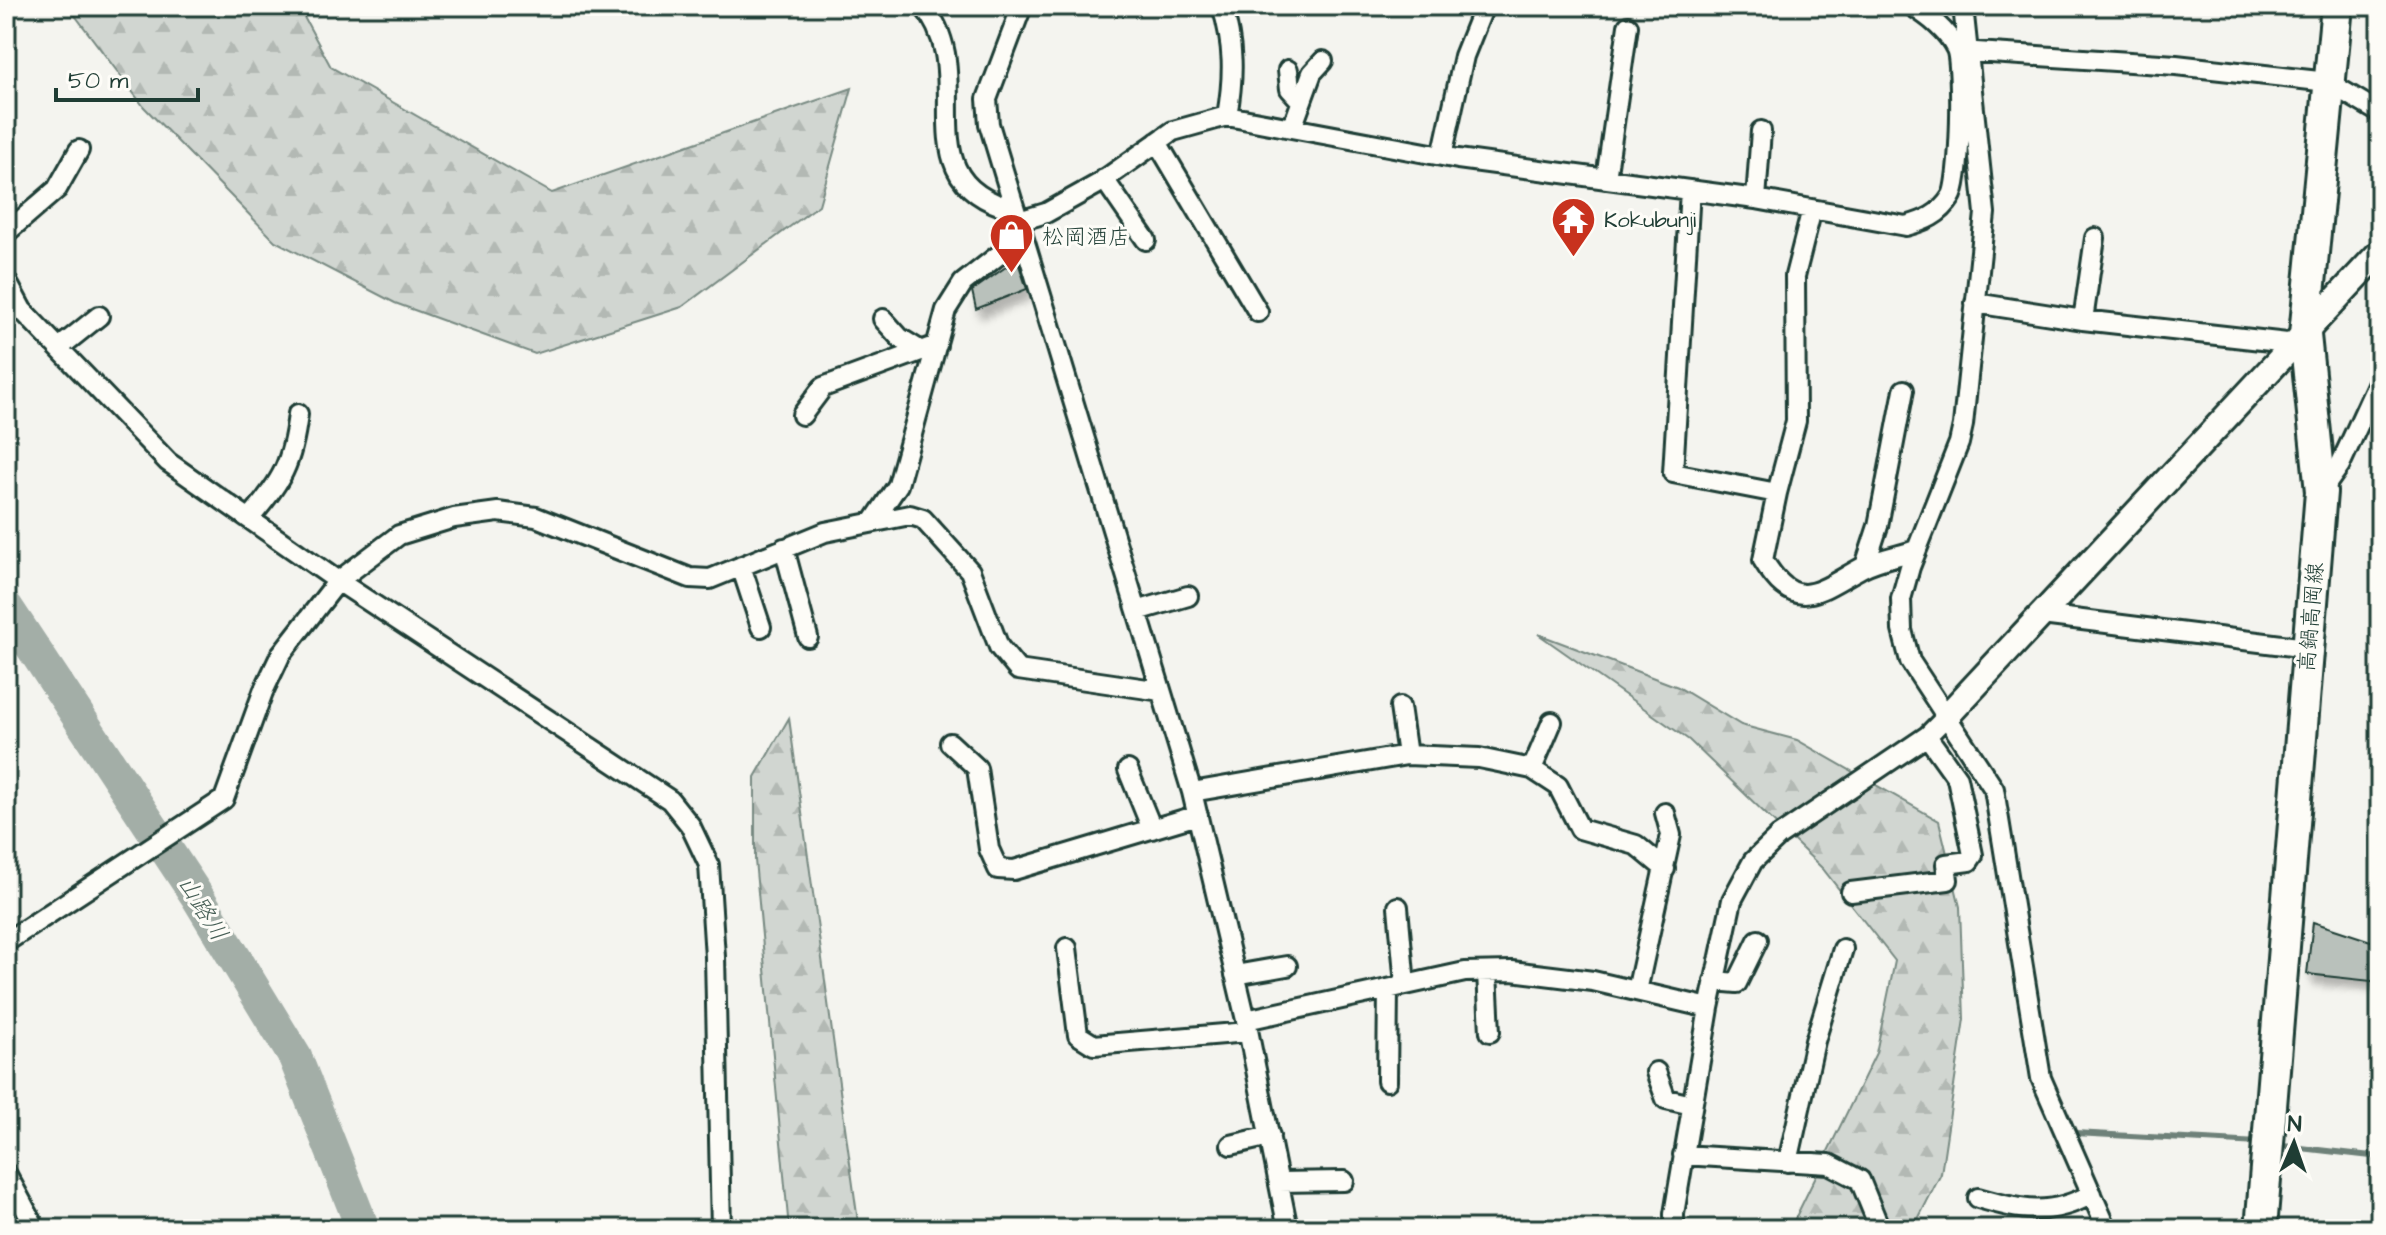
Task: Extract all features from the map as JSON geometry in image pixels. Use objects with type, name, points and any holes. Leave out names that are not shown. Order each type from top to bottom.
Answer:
[{"type":"main road","name":"高鍋高岡線","points":[[2261,1229],[2321,492],[2301,339],[2337,6]]},
{"type":"street","points":[[923,6],[934,19],[948,55],[946,134],[959,176],[977,197],[1019,222]]},
{"type":"street","points":[[1022,6],[987,99],[989,124],[1192,792],[1247,1026],[1288,1229]]},
{"type":"street","points":[[1222,6],[1231,36],[1235,74],[1227,116]]},
{"type":"street","points":[[1442,156],[1464,56],[1484,6]]},
{"type":"street","points":[[1912,6],[1934,20],[1963,50],[1985,213],[1959,443],[1916,550],[1901,599],[1902,630],[1910,661],[1994,789],[2041,1078],[2107,1229]]},
{"type":"street","points":[[873,522],[898,485],[929,348],[946,310],[963,283],[1019,222],[1046,213],[1104,179],[1173,131],[1227,116],[1442,156],[1756,199],[1906,226],[1929,220],[1953,196],[1960,143],[1963,6]]},
{"type":"street","points":[[1606,179],[1628,26]]},
{"type":"street","points":[[1963,50],[2176,65],[2328,82],[2380,113]]},
{"type":"street","points":[[1292,128],[1312,73],[1323,61]]},
{"type":"street","points":[[1288,70],[1290,89],[1301,101]]},
{"type":"street","points":[[1756,199],[1761,131]]},
{"type":"street","points":[[1157,142],[1258,312]]},
{"type":"street","points":[[6,233],[57,189],[79,150]]},
{"type":"street","points":[[1104,179],[1146,240]]},
{"type":"street","points":[[1690,190],[1673,473],[1777,493]]},
{"type":"street","points":[[1812,209],[1795,276],[1796,421],[1763,560],[1777,583],[1794,594],[1820,593],[1865,566],[1916,550]]},
{"type":"street","points":[[2083,320],[2095,238]]},
{"type":"street","points":[[1670,1224],[1714,981],[1732,900],[1753,861],[1779,836],[1927,736],[2380,252]]},
{"type":"street","points":[[6,280],[22,310],[168,462],[338,581],[670,800],[690,825],[709,865],[715,957],[721,1229]]},
{"type":"street","points":[[1975,303],[2083,320],[2301,339]]},
{"type":"street","points":[[59,348],[99,316]]},
{"type":"street","points":[[883,319],[900,338],[929,348]]},
{"type":"street","points":[[802,415],[823,387],[929,348]]},
{"type":"street","points":[[2321,492],[2340,465],[2380,378]]},
{"type":"street","points":[[1865,566],[1878,526],[1904,390]]},
{"type":"street","points":[[249,519],[281,483],[294,452],[298,414]]},
{"type":"street","points":[[6,942],[131,863],[224,799],[263,692],[281,654],[338,581],[399,535],[454,518],[498,512],[536,517],[690,578],[710,579],[825,532],[910,515],[923,519],[970,571],[999,647],[1018,670],[1161,691]]},
{"type":"street","points":[[784,548],[808,637]]},
{"type":"street","points":[[741,566],[761,627]]},
{"type":"street","points":[[1137,611],[1188,596]]},
{"type":"street","points":[[2042,615],[2307,648]]},
{"type":"street","points":[[1400,707],[1407,755]]},
{"type":"street","points":[[1532,769],[1552,722]]},
{"type":"street","points":[[1851,892],[1948,880],[1946,864],[1969,861],[1973,855],[1957,778],[1927,736]]},
{"type":"street","points":[[950,743],[977,768],[989,849],[998,869],[1014,870],[1198,815]]},
{"type":"street","points":[[1192,792],[1407,755],[1479,758],[1532,769],[1558,786],[1580,829],[1636,845],[1665,869]]},
{"type":"street","points":[[1128,770],[1152,829]]},
{"type":"street","points":[[1637,991],[1671,835],[1665,813]]},
{"type":"street","points":[[1387,1081],[1397,987],[1398,907]]},
{"type":"street","points":[[1714,981],[1737,983],[1758,940]]},
{"type":"street","points":[[1067,948],[1078,1035],[1094,1045],[1247,1026],[1465,972],[1512,971],[1593,981],[1709,1008]]},
{"type":"street","points":[[1788,1162],[1815,1041],[1843,949]]},
{"type":"street","points":[[1235,975],[1287,966]]},
{"type":"street","points":[[1487,972],[1490,1032]]},
{"type":"street","points":[[1656,1072],[1666,1099],[1692,1105]]},
{"type":"street","points":[[1231,1145],[1270,1136]]},
{"type":"street","points":[[1683,1155],[1829,1164],[1860,1180],[1880,1229]]},
{"type":"street","points":[[6,1173],[36,1229]]},
{"type":"street","points":[[1279,1182],[1344,1181]]},
{"type":"street","points":[[1978,1198],[2016,1209],[2049,1211],[2070,1206],[2092,1194]]},
{"type":"street","points":[[2016,1209],[2016,1229]]},
{"type":"green space","points":[[68,6],[298,6],[331,67],[552,193],[852,88],[819,205],[682,307],[535,354],[395,303],[275,241],[144,107]]},
{"type":"green space","points":[[1538,634],[1678,687],[1741,725],[1797,740],[1939,821],[1960,907],[1964,1019],[1941,1174],[1913,1229],[1790,1229],[1876,1053],[1895,961],[1823,869],[1689,740]]},
{"type":"green space","points":[[789,718],[859,1229],[789,1229],[755,860],[755,777]]},
{"type":"building","points":[[1017,259],[1027,289],[976,309],[972,291]]},
{"type":"building","points":[[2313,922],[2380,944],[2380,982],[2307,974]]},
{"type":"waterway","name":"山路川","points":[[6,607],[197,896],[295,1057],[363,1229]]},
{"type":"waterway","points":[[2075,1133],[2259,1143]]},
{"type":"waterway","points":[[2274,1145],[2380,1157]]},
{"type":"place","name":"Kokubunji","points":[[1573,258]]},
{"type":"place","name":"松岡酒店","points":[[1011,275]]}]
